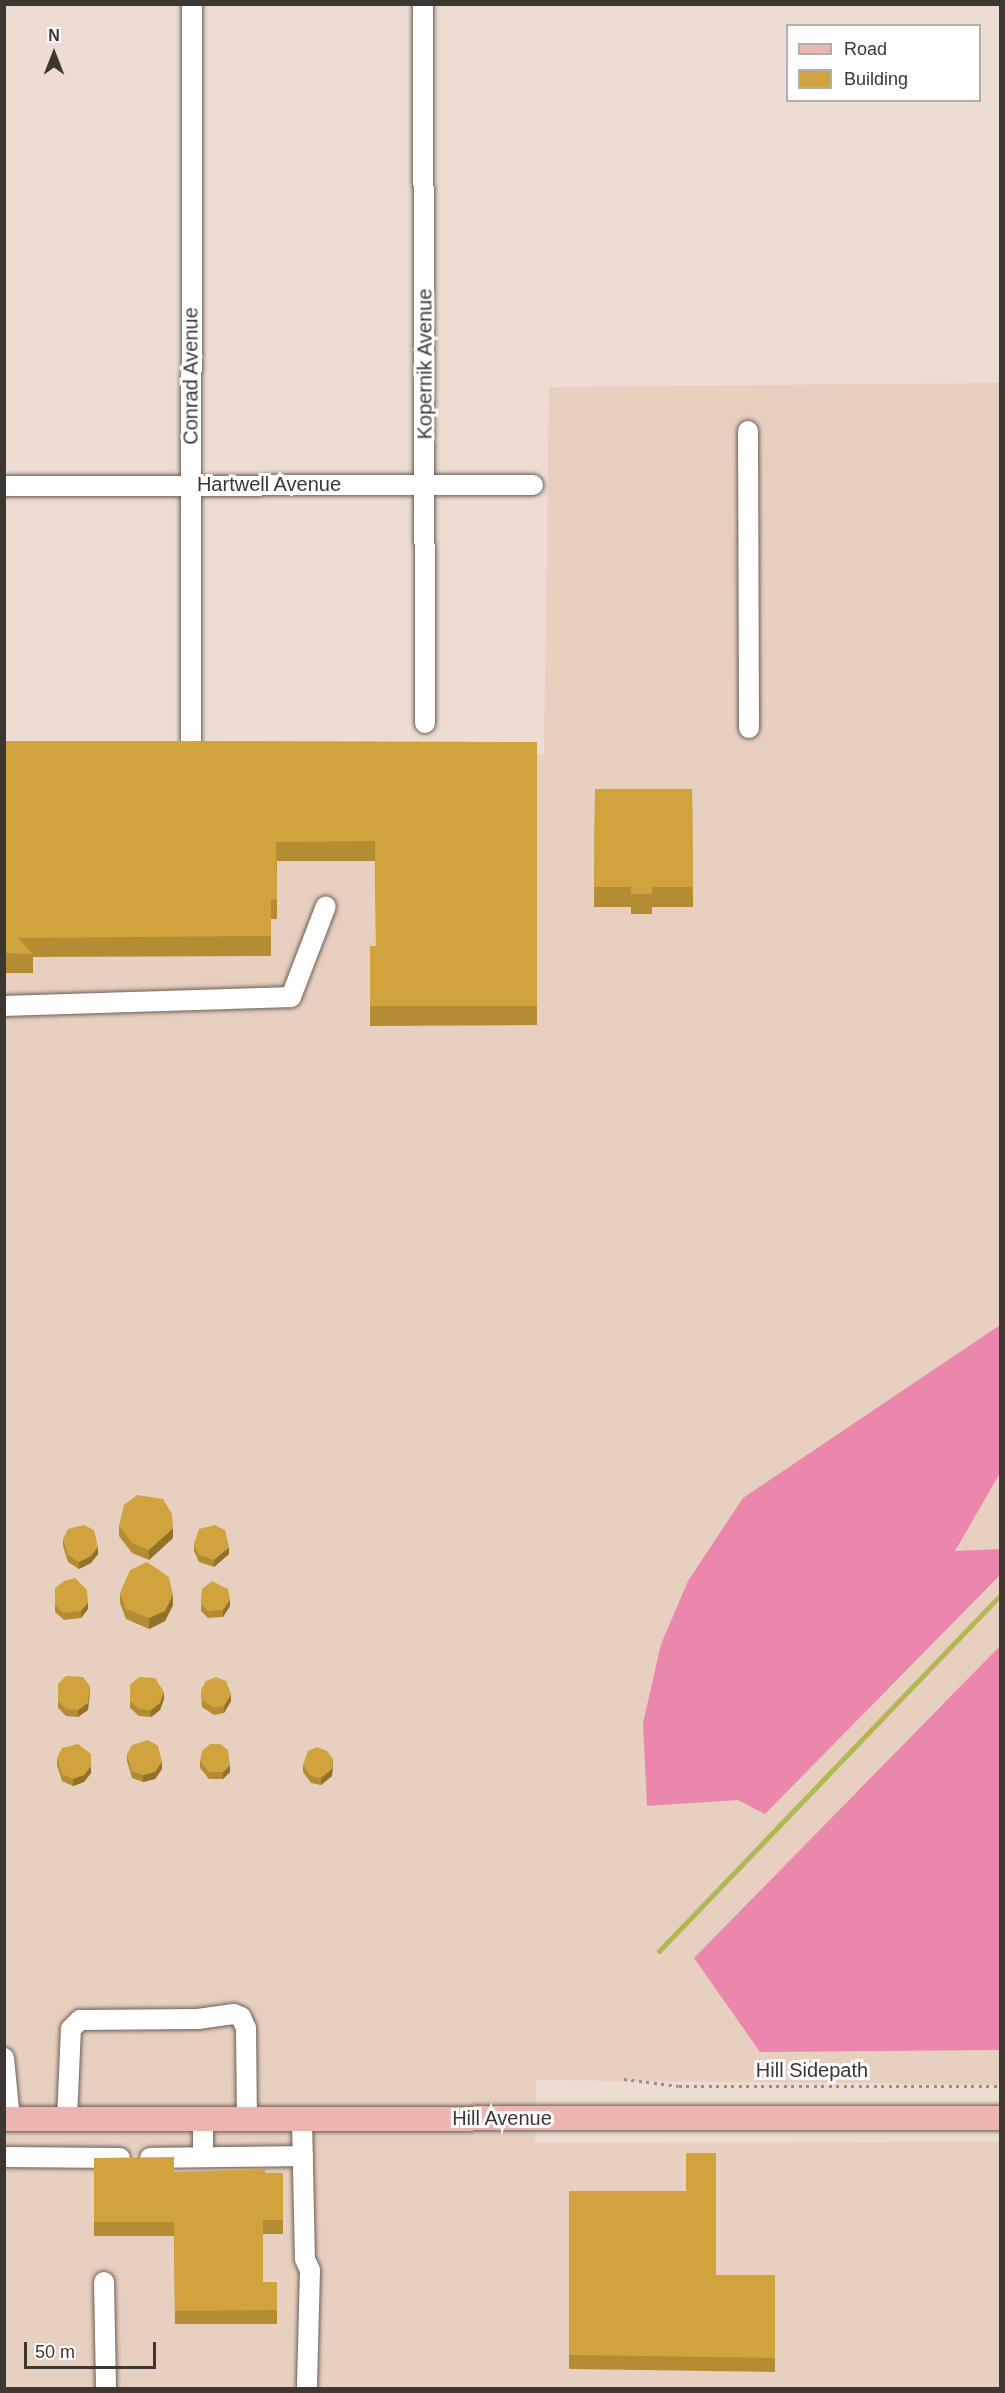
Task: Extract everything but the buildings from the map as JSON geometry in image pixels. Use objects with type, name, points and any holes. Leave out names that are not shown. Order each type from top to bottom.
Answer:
[{"type":"main road","name":"Hill Avenue","points":[[7,2119],[1000,2118]]},
{"type":"street","name":"Conrad Avenue","points":[[191,747],[192,4]]},
{"type":"street","name":"Kopernik Avenue","points":[[423,4],[425,723]]},
{"type":"street","points":[[748,431],[749,728]]},
{"type":"street","name":"Hartwell Avenue","points":[[4,486],[533,485]]},
{"type":"street","points":[[4,1006],[291,997],[326,906]]},
{"type":"street","points":[[67,2119],[71,2029],[80,2020],[198,2019],[234,2013],[241,2017],[246,2028],[247,2119]]},
{"type":"street","points":[[4,2058],[7,2119]]},
{"type":"street","points":[[203,2119],[203,2157]]},
{"type":"street","points":[[302,2119],[305,2259],[310,2270],[307,2388]]},
{"type":"street","points":[[4,2157],[303,2156]]},
{"type":"street","points":[[104,2282],[106,2388]]},
{"type":"path","name":"Hill Sidepath","points":[[624,2079],[679,2086],[1000,2086]]},
{"type":"shaded area","points":[[1000,383],[1000,2085],[536,2080],[535,2143],[1000,2142],[1000,2388],[5,2388],[4,757],[544,755],[549,387]]},
{"type":"shaded area","points":[[1000,1325],[1000,1473],[955,1551],[1000,1549],[1000,1575],[765,1814],[738,1800],[647,1806],[643,1723],[661,1644],[688,1581],[743,1498]]},
{"type":"shaded area","points":[[1000,1646],[1000,2050],[760,2052],[694,1958]]},
{"type":"waterway","points":[[659,1951],[1000,1596]]}]
